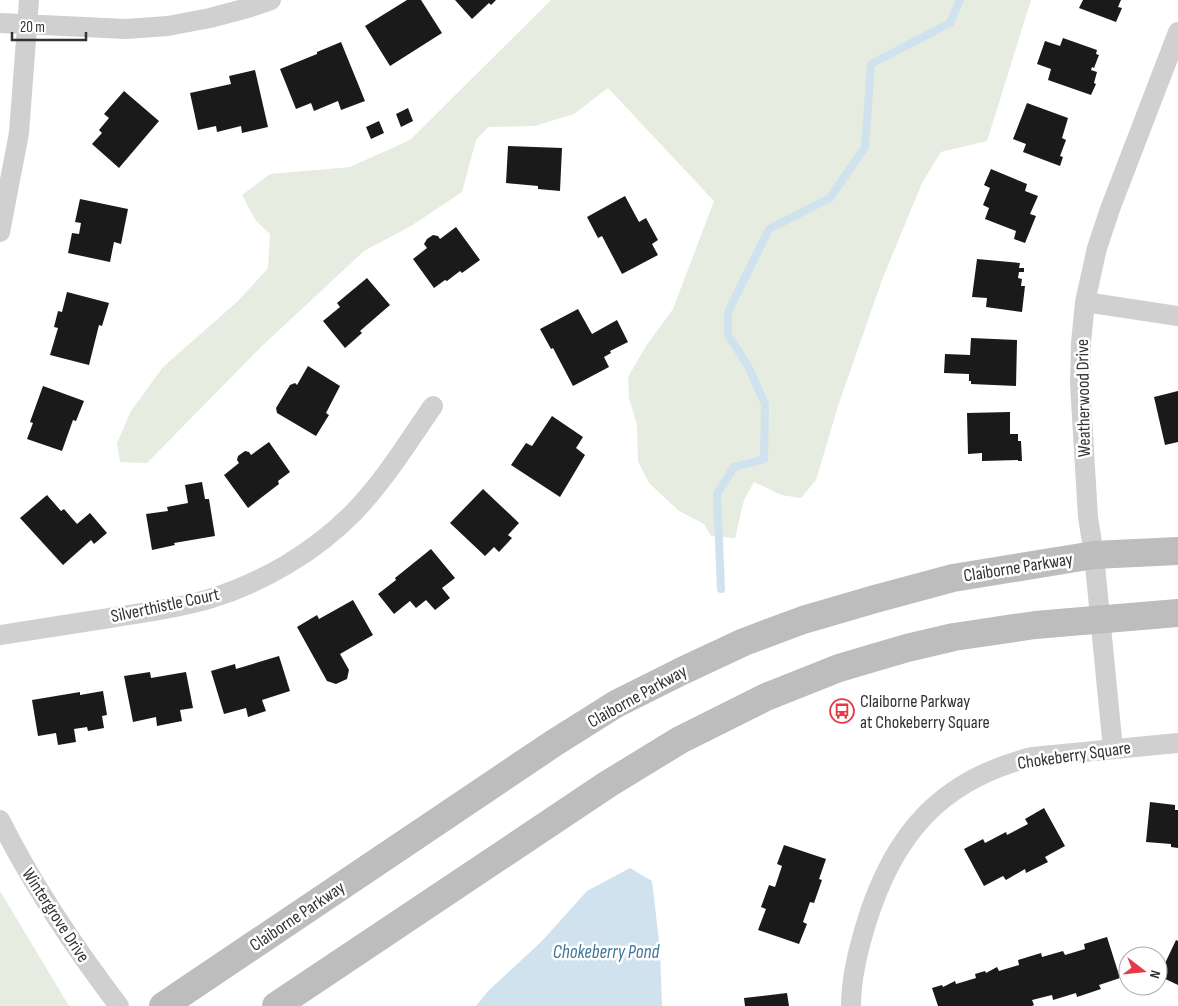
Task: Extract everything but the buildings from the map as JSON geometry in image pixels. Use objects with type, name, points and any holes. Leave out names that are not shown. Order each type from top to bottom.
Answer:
[{"type":"main road","name":"Claiborne Parkway","points":[[163,1006],[554,743],[616,704],[682,670],[744,642],[803,620],[953,578],[1094,555],[1178,551]]},
{"type":"main road","points":[[276,1006],[608,784],[680,740],[766,698],[839,668],[954,637],[1034,625],[1178,613]]},
{"type":"street","points":[[0,232],[19,133],[28,0]]},
{"type":"street","points":[[0,23],[126,29],[168,26],[210,18],[271,0]]},
{"type":"street","name":"Weatherwood Drive","points":[[1113,749],[1094,555],[1088,517],[1080,384],[1081,344],[1085,302],[1097,248],[1110,209],[1178,32]]},
{"type":"street","points":[[1085,302],[1178,316]]},
{"type":"street","name":"Silverthistle Court","points":[[0,635],[167,609],[210,599],[249,584],[287,564],[323,540],[353,513],[381,481],[433,406]]},
{"type":"street","name":"Chokeberry Square","points":[[851,1006],[851,992],[858,952],[870,913],[890,863],[900,845],[926,814],[941,800],[969,781],[1012,762],[1032,757],[1178,743]]},
{"type":"street","name":"Wintergrove Drive","points":[[0,820],[17,855],[49,907],[84,959],[120,1006]]},
{"type":"shaded area","points":[[551,0],[1031,0],[987,141],[941,152],[922,183],[882,280],[839,403],[816,480],[801,498],[781,495],[754,482],[744,500],[735,538],[711,536],[704,524],[679,511],[649,483],[638,461],[637,425],[629,398],[628,377],[646,346],[673,309],[714,201],[608,88],[574,114],[535,126],[488,127],[476,140],[462,192],[411,226],[364,251],[262,346],[147,463],[120,462],[117,443],[131,411],[163,367],[238,301],[268,268],[270,234],[256,221],[242,195],[270,174],[350,167],[410,140]]},
{"type":"shaded area","points":[[0,891],[69,1006],[0,1006]]},
{"type":"water","name":"Chokeberry Pond","points":[[630,868],[652,881],[660,950],[662,1006],[476,1006],[488,991],[541,942],[587,891]]},
{"type":"waterway","points":[[721,589],[717,494],[734,467],[764,459],[765,404],[748,366],[728,335],[728,312],[769,229],[830,198],[865,147],[871,64],[950,23],[960,0]]},
{"type":"place","name":"Claiborne Parkway at Chokeberry Square","points":[[842,711]]}]
